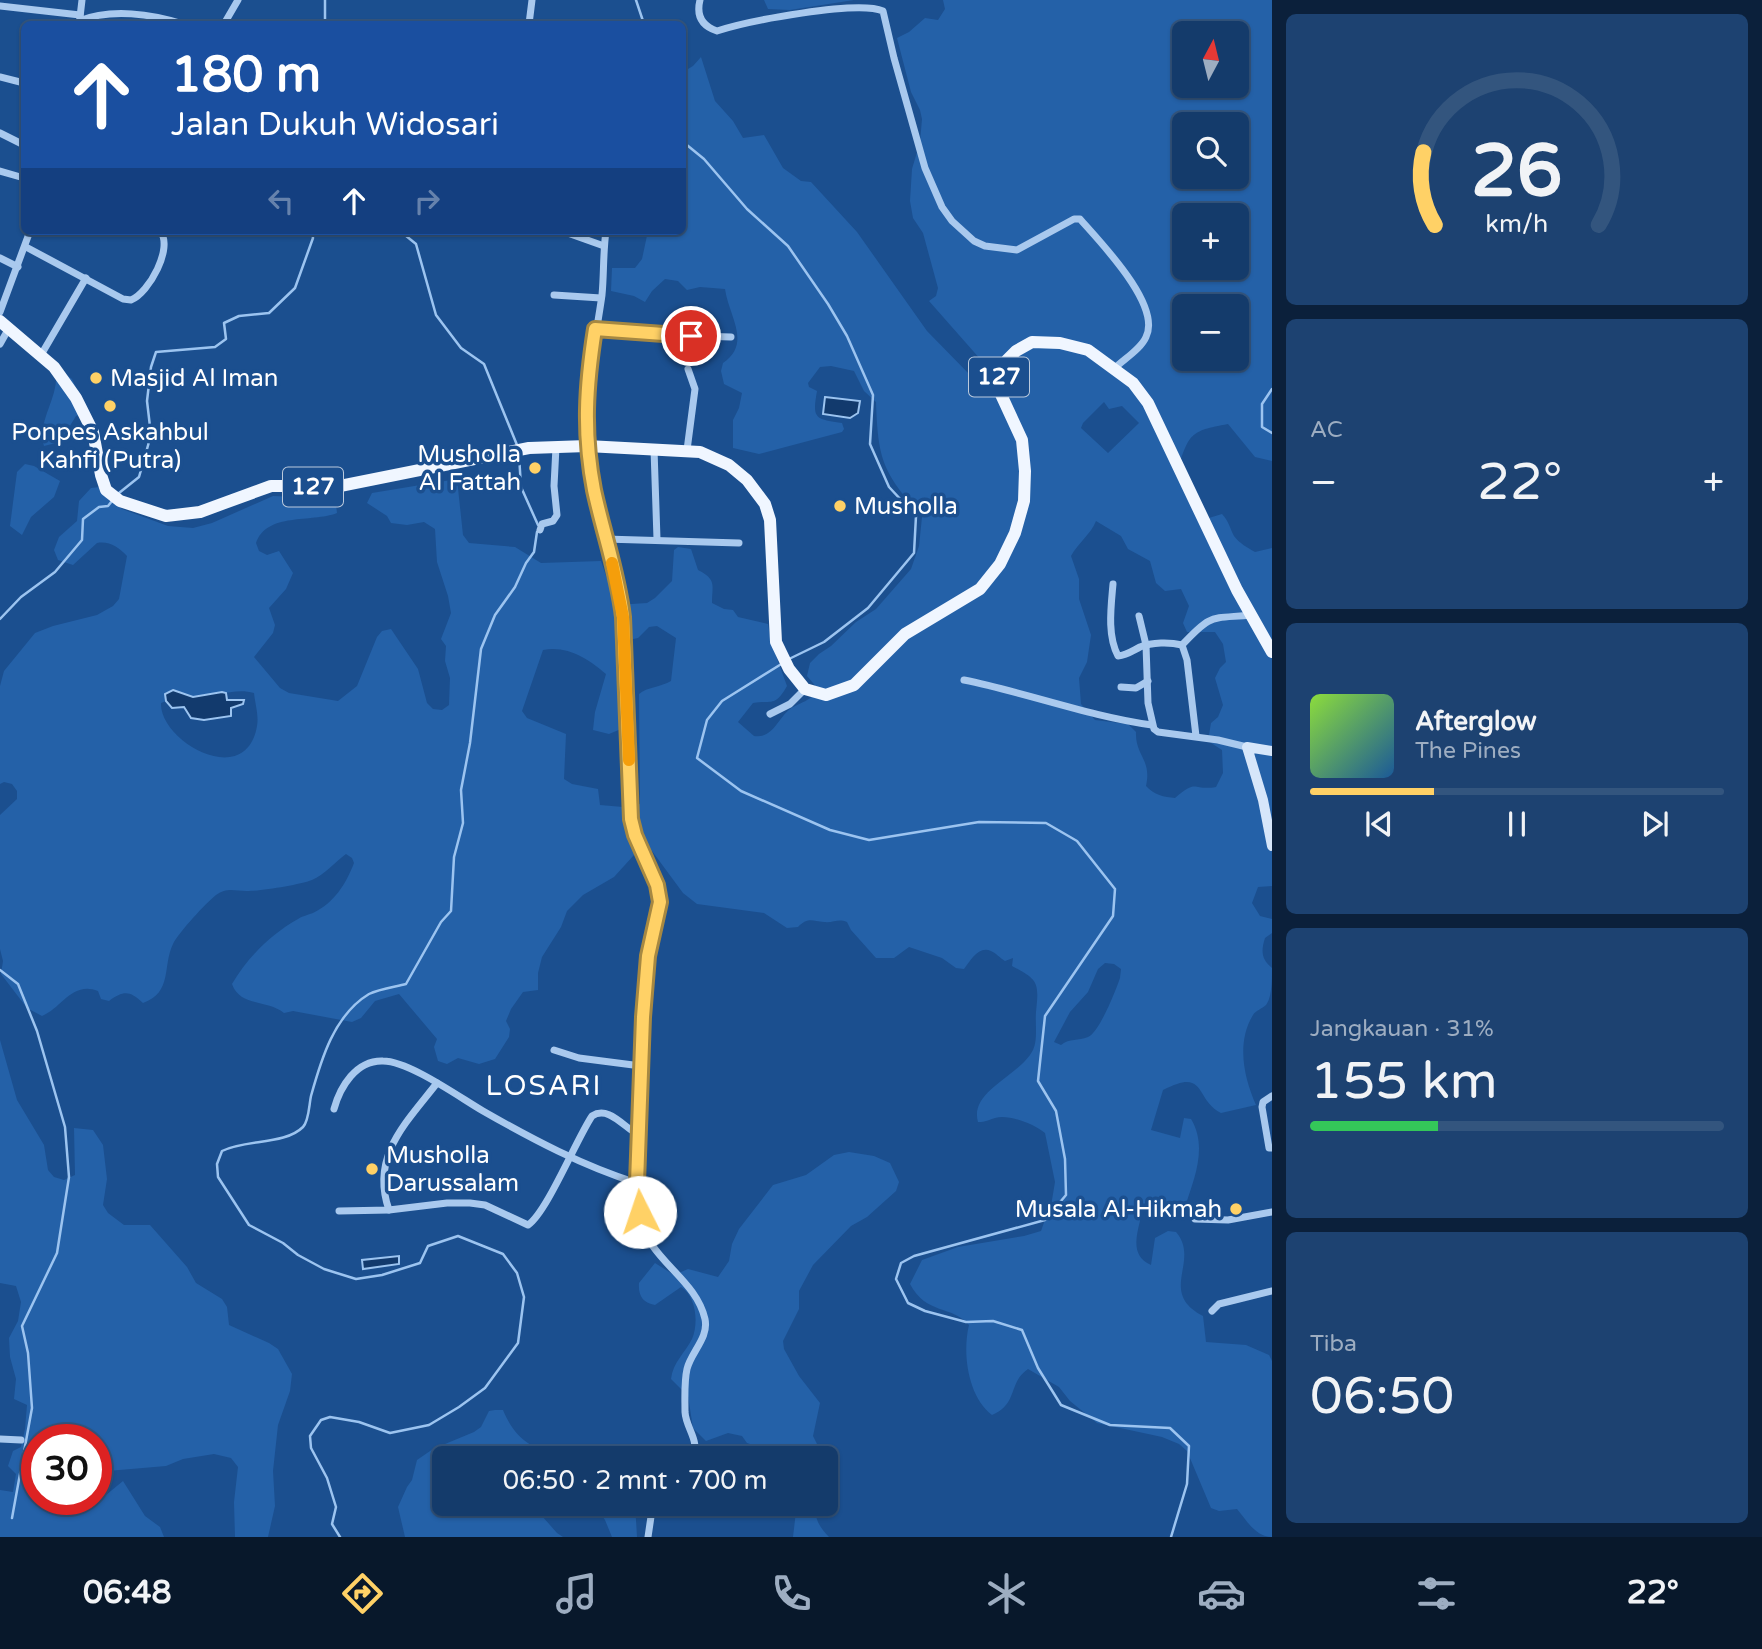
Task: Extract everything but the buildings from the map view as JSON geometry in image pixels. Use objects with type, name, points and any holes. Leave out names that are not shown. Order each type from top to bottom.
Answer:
[{"type":"main road","name":"127","points":[[5,324],[41,355],[63,379],[87,417],[96,442],[102,481],[108,492],[120,501],[159,514],[176,517],[200,512],[271,486],[340,486],[510,452],[556,446],[687,450],[708,455],[729,465],[747,480],[765,504],[773,538],[776,642],[789,670],[805,689],[826,695],[854,685],[905,634],[980,589],[1000,564],[1016,533],[1024,501],[1026,471],[1022,440],[998,388],[1000,374],[1007,360],[1032,342],[1060,343],[1088,350],[1133,383],[1148,403],[1237,590],[1272,652]]},
{"type":"street","points":[[79,20],[82,0]]},
{"type":"street","points":[[226,21],[238,0]]},
{"type":"street","points":[[529,21],[532,0]]},
{"type":"street","points":[[700,0],[700,18],[705,27],[717,31],[797,10],[860,4],[883,10],[925,168],[942,206],[952,221],[974,241],[985,246],[1017,250],[1074,219],[1080,219],[1105,247],[1139,294],[1146,309],[1146,338],[1115,368]]},
{"type":"street","points":[[0,6],[79,20],[105,13],[160,21]]},
{"type":"street","points":[[0,77],[21,82]]},
{"type":"street","points":[[0,133],[21,144]]},
{"type":"street","points":[[0,171],[21,177]]},
{"type":"street","points":[[0,313],[29,235]]},
{"type":"street","points":[[26,247],[123,299],[136,298],[146,290],[162,257],[166,244],[163,235]]},
{"type":"street","points":[[573,235],[604,246]]},
{"type":"street","points":[[605,235],[601,298],[586,401],[587,446],[605,538],[621,598],[632,827],[660,896],[660,908],[648,956],[637,1183],[642,1222],[649,1240],[692,1291],[705,1321],[703,1338],[690,1360],[687,1372],[686,1418],[696,1446]]},
{"type":"street","points":[[0,258],[18,267]]},
{"type":"street","points":[[41,355],[86,278]]},
{"type":"street","points":[[554,295],[601,298]]},
{"type":"street","points":[[0,344],[5,324]]},
{"type":"street","points":[[595,329],[730,337]]},
{"type":"street","points":[[687,450],[695,389],[688,369]]},
{"type":"street","points":[[540,530],[542,524],[553,521],[556,517],[556,446]]},
{"type":"street","points":[[654,449],[657,539]]},
{"type":"street","points":[[605,538],[739,542]]},
{"type":"street","points":[[1112,584],[1110,622],[1118,656],[1146,645],[1182,645]]},
{"type":"street","points":[[1182,645],[1203,623],[1212,618],[1251,615]]},
{"type":"street","points":[[1139,616],[1146,645],[1148,703],[1152,725],[1158,732],[1196,736],[1272,751]]},
{"type":"street","points":[[1182,645],[1187,660],[1196,736]]},
{"type":"street","points":[[964,680],[1014,691],[1077,711],[1152,725]]},
{"type":"street","points":[[1121,687],[1136,688],[1147,681]]},
{"type":"street","points":[[770,714],[790,704],[805,689]]},
{"type":"street","points":[[1247,747],[1263,800],[1272,846]]},
{"type":"street","points":[[554,1050],[590,1060],[641,1066]]},
{"type":"street","points":[[334,1109],[342,1085],[351,1076],[378,1061],[397,1064],[437,1083],[569,1157],[637,1183]]},
{"type":"street","points":[[389,1210],[383,1190],[387,1155],[396,1136],[437,1083]]},
{"type":"street","points":[[1272,1096],[1263,1102],[1262,1107],[1269,1148],[1272,1148]]},
{"type":"street","points":[[339,1210],[389,1210],[470,1203],[485,1205],[528,1225],[543,1206],[587,1123],[597,1113],[613,1116],[639,1135]]},
{"type":"street","points":[[1195,1219],[1228,1220],[1272,1212]]},
{"type":"street","points":[[1212,1311],[1220,1304],[1272,1291]]},
{"type":"street","points":[[0,1439],[21,1440]]},
{"type":"street","points":[[648,1537],[651,1516]]},
{"type":"shaded area","points":[[764,0],[854,0],[790,10],[768,9]]},
{"type":"shaded area","points":[[943,0],[1272,0],[1272,461],[1255,457],[1228,424],[1205,429],[1192,436],[1177,472],[1199,521],[1222,514],[1238,541],[1255,552],[1272,548],[1272,886],[1258,887],[1252,903],[1260,916],[1272,919],[1272,933],[1265,938],[1263,951],[1264,958],[1272,968],[1271,988],[1266,1005],[1253,1015],[1243,1049],[1245,1072],[1256,1105],[1221,1113],[1194,1083],[1177,1084],[1163,1090],[1151,1130],[1180,1138],[1184,1118],[1191,1119],[1198,1141],[1198,1163],[1185,1207],[1142,1212],[1136,1242],[1139,1255],[1151,1265],[1155,1238],[1168,1231],[1176,1232],[1184,1254],[1181,1287],[1183,1297],[1190,1307],[1203,1316],[1206,1342],[1246,1345],[1269,1355],[1272,1361],[1272,1537],[1257,1531],[1237,1509],[1219,1511],[1211,1508],[1187,1451],[1179,1444],[1162,1437],[1097,1423],[1070,1401],[1059,1387],[1028,1369],[1017,1381],[1006,1405],[992,1415],[977,1397],[972,1386],[966,1348],[969,1325],[955,1315],[924,1301],[910,1284],[922,1260],[958,1247],[1041,1231],[1052,1200],[1055,1182],[1045,1133],[1028,1123],[1007,1117],[978,1122],[977,1111],[981,1101],[1027,1059],[1035,1046],[1037,988],[1028,975],[1012,966],[1013,958],[1005,961],[993,952],[983,950],[975,955],[964,969],[909,947],[894,958],[876,958],[844,921],[810,920],[798,927],[787,928],[764,913],[697,904],[683,893],[652,851],[634,855],[614,877],[583,895],[567,911],[561,927],[542,957],[538,990],[523,992],[511,1009],[506,1021],[510,1029],[509,1037],[495,1059],[479,1064],[458,1058],[447,1064],[438,1061],[434,1047],[437,1039],[399,994],[375,1001],[361,1018],[352,1022],[293,1011],[284,1013],[247,1000],[232,984],[269,939],[288,925],[320,909],[333,898],[354,863],[346,854],[321,875],[306,882],[261,890],[227,890],[216,895],[176,939],[163,986],[143,1003],[127,993],[109,1001],[101,999],[98,991],[81,990],[74,992],[42,1016],[27,1008],[1,974],[0,815],[17,799],[17,791],[12,784],[0,784],[0,686],[4,671],[35,633],[97,615],[113,606],[119,599],[127,556],[120,550],[110,544],[97,543],[73,565],[58,560],[54,550],[59,537],[77,521],[79,501],[91,488],[100,487],[122,509],[168,526],[193,528],[212,523],[273,496],[335,496],[337,513],[280,523],[262,533],[256,543],[259,551],[267,555],[279,551],[293,573],[286,589],[269,608],[275,625],[273,633],[254,657],[280,688],[289,693],[338,701],[357,686],[377,637],[382,631],[391,629],[418,669],[427,703],[433,709],[442,710],[449,705],[450,678],[445,661],[446,646],[441,639],[451,613],[437,562],[435,529],[424,522],[407,525],[391,523],[387,516],[367,503],[372,493],[457,479],[463,535],[469,543],[515,547],[541,563],[601,561],[616,605],[647,603],[655,598],[672,581],[674,550],[678,547],[691,549],[698,570],[711,580],[712,603],[733,610],[738,617],[768,624],[771,642],[787,686],[776,700],[753,703],[738,722],[754,736],[771,731],[790,709],[812,697],[818,689],[807,676],[810,663],[856,622],[876,609],[911,569],[919,546],[922,517],[885,465],[879,439],[876,402],[864,391],[854,371],[831,366],[820,367],[808,383],[809,387],[817,391],[816,412],[821,418],[842,423],[842,432],[759,454],[733,448],[733,420],[742,393],[724,384],[721,371],[723,363],[736,347],[737,338],[725,289],[700,287],[687,290],[678,281],[665,279],[645,302],[634,296],[611,291],[612,268],[635,268],[642,259],[647,235],[686,235],[686,70],[701,57],[715,101],[733,121],[743,138],[764,135],[783,168],[801,181],[811,182],[857,232],[927,331],[971,376],[993,386],[1006,377],[981,360],[929,301],[936,296],[938,288],[923,233],[913,218],[910,201],[912,169],[920,142],[922,119],[911,92],[897,38],[925,18],[938,20],[945,9]],"holes":[[[1104,402],[1109,409],[1122,406],[1139,423],[1108,453],[1081,428]],[[1096,521],[1121,536],[1128,549],[1150,561],[1156,583],[1165,591],[1181,589],[1189,606],[1183,623],[1187,632],[1215,632],[1223,644],[1226,662],[1215,678],[1223,705],[1218,717],[1211,723],[1208,741],[1222,750],[1223,773],[1216,787],[1192,787],[1175,798],[1152,792],[1146,786],[1147,770],[1138,747],[1136,732],[1128,724],[1095,720],[1081,704],[1079,678],[1087,662],[1091,635],[1079,599],[1079,579],[1071,556]],[[657,626],[676,638],[671,681],[639,694],[640,804],[623,807],[600,805],[598,789],[572,784],[564,779],[566,734],[527,718],[522,711],[543,650],[569,651],[585,658],[606,674],[595,712],[593,730],[609,734],[621,729],[619,642],[638,638],[649,627]],[[177,691],[195,697],[244,691],[254,693],[257,726],[250,745],[237,755],[221,757],[204,753],[188,744],[174,732],[164,718],[161,703],[166,701],[165,693]],[[1105,963],[1114,964],[1121,969],[1120,978],[1102,1020],[1088,1037],[1061,1045],[1054,1042],[1070,1012],[1088,992],[1098,969]]]},
{"type":"shaded area","points":[[64,373],[72,379],[88,413],[76,416],[60,442],[44,446],[44,421],[56,380]]},
{"type":"shaded area","points":[[825,397],[860,401],[858,413],[850,418],[823,414]]},
{"type":"shaded area","points":[[25,464],[34,466],[60,481],[54,497],[31,517],[22,535],[10,526],[17,472]]},
{"type":"shaded area","points":[[173,690],[193,697],[222,692],[226,693],[227,700],[244,700],[243,704],[231,708],[231,716],[204,720],[191,718],[184,707],[172,708],[166,701],[165,694]]},
{"type":"shaded area","points":[[0,1040],[17,1100],[44,1145],[48,1170],[54,1177],[64,1180],[75,1175],[74,1128],[93,1130],[103,1145],[107,1179],[103,1205],[108,1213],[124,1225],[150,1225],[187,1267],[196,1283],[222,1299],[227,1307],[229,1325],[278,1349],[292,1374],[290,1391],[278,1425],[273,1471],[275,1506],[268,1537],[235,1537],[234,1502],[238,1467],[231,1458],[214,1454],[183,1459],[166,1466],[112,1471],[112,1424],[25,1424],[27,1405],[14,1399],[16,1379],[10,1357],[9,1338],[18,1321],[21,1302],[16,1286],[0,1283]]},
{"type":"shaded area","points":[[849,1152],[874,1156],[890,1163],[899,1182],[896,1191],[867,1217],[851,1226],[813,1265],[799,1291],[799,1309],[783,1341],[784,1349],[799,1376],[820,1403],[813,1436],[818,1446],[756,1446],[747,1443],[742,1436],[728,1433],[706,1441],[693,1428],[688,1396],[671,1379],[674,1368],[694,1333],[696,1318],[693,1303],[681,1287],[655,1305],[651,1304],[642,1298],[639,1283],[655,1263],[674,1275],[688,1269],[718,1277],[729,1261],[732,1244],[739,1229],[773,1185],[806,1175],[834,1155]]},
{"type":"shaded area","points":[[399,1256],[399,1264],[363,1269],[362,1260]]},
{"type":"shaded area","points":[[503,1410],[519,1436],[534,1446],[440,1446],[481,1427],[489,1411]]},
{"type":"shaded area","points":[[21,1447],[21,1515],[112,1515],[112,1490],[123,1481],[145,1516],[160,1527],[164,1537],[0,1537],[0,1490],[13,1492],[16,1474],[8,1466],[13,1451]]},
{"type":"shaded area","points":[[432,1450],[432,1516],[542,1516],[563,1537],[405,1537],[398,1507],[412,1480],[417,1460]]},
{"type":"shaded area","points":[[602,1516],[636,1516],[637,1537],[612,1537]]},
{"type":"shaded area","points":[[795,1516],[817,1516],[829,1537],[793,1537]]},
{"type":"waterway","points":[[325,0],[325,21]]},
{"type":"waterway","points":[[636,0],[643,21]]},
{"type":"waterway","points":[[686,144],[704,159],[747,209],[788,246],[828,304],[847,336],[873,395],[870,444],[889,487],[916,516],[914,553],[868,608],[824,642],[789,659]]},
{"type":"waterway","points":[[119,493],[139,477],[151,435],[147,401],[151,367],[156,352],[215,347],[226,339],[224,323],[239,316],[269,313],[295,288],[313,235]]},
{"type":"waterway","points":[[405,235],[416,244],[436,315],[461,348],[484,364],[517,445]]},
{"type":"waterway","points":[[1272,389],[1262,404],[1262,427],[1272,433]]},
{"type":"waterway","points":[[519,455],[521,487],[538,525]]},
{"type":"waterway","points":[[0,619],[21,597],[55,572],[82,540],[83,519],[99,507],[108,506],[112,501]]},
{"type":"waterway","points":[[340,1537],[332,1524],[336,1507],[327,1478],[311,1448],[310,1436],[321,1420],[330,1417],[359,1422],[390,1433],[429,1425],[485,1388],[518,1343],[524,1297],[517,1273],[503,1254],[458,1236],[428,1246],[420,1263],[382,1275],[356,1279],[324,1269],[249,1225],[218,1177],[217,1164],[222,1151],[286,1137],[303,1127],[308,1117],[319,1068],[338,1026],[357,1003],[369,994],[406,984],[441,922],[451,911],[454,857],[463,823],[461,790],[470,743],[481,649],[495,615],[515,587],[534,552],[537,532]]},
{"type":"waterway","points":[[783,663],[722,701],[707,720],[697,758],[741,791],[830,830],[869,840],[979,822],[1046,823],[1077,841],[1115,889],[1113,916],[1045,1016],[1038,1081],[1056,1111],[1065,1159],[1066,1195],[1045,1220],[914,1256],[901,1263],[896,1279],[908,1303],[925,1311],[966,1322],[993,1321],[1022,1330],[1038,1368],[1061,1405],[1110,1425],[1170,1428],[1189,1446],[1187,1484],[1171,1537]]},
{"type":"waterway","points":[[0,970],[18,984],[37,1031],[65,1127],[69,1177],[57,1253],[22,1326],[28,1353],[32,1408],[12,1518]]},
{"type":"slow traffic","points":[[612,563],[623,617],[629,760]]},
{"type":"place","name":"Masjid Al Iman","points":[[96,378]]},
{"type":"place","name":"Ponpes Askahbul Kahfi (Putra)","points":[[110,406]]},
{"type":"place","name":"Musholla Al Fattah","points":[[535,468]]},
{"type":"place","name":"Musholla","points":[[840,506]]},
{"type":"place","name":"Musholla Darussalam","points":[[372,1169]]},
{"type":"place","name":"Musala Al-Hikmah","points":[[1236,1209]]},
{"type":"district","name":"LOSARI","points":[[544,1086]]},
{"type":"route","points":[[640,1212],[637,1183],[643,1017],[648,956],[651,935],[659,914],[660,896],[632,827],[627,664],[621,598],[594,490],[587,446],[586,401],[595,329],[691,336]]}]
